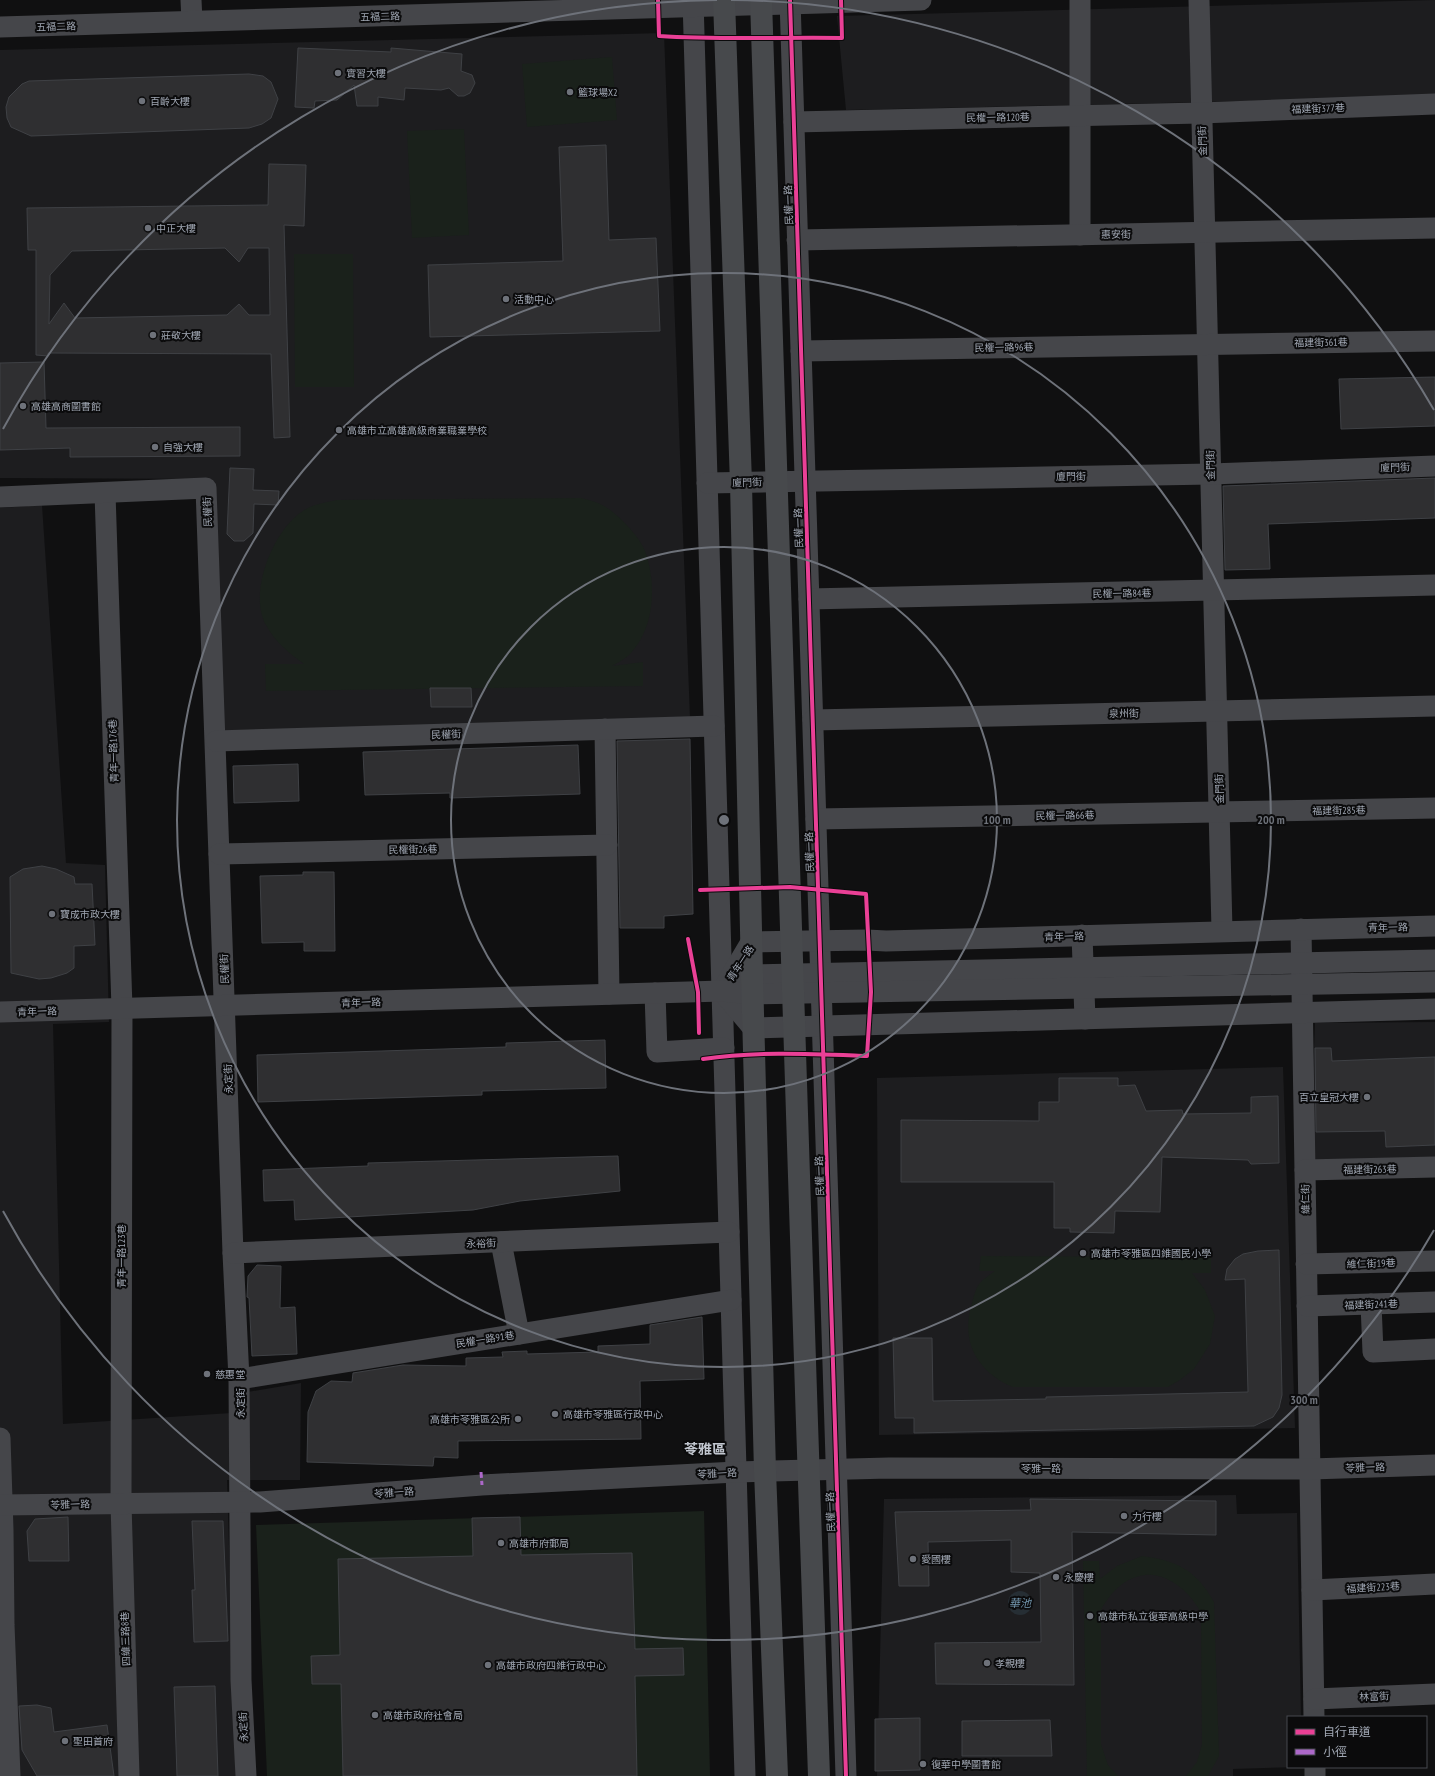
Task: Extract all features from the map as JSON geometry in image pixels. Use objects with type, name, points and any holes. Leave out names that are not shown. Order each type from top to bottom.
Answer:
[{"type":"main road","points":[[725,3],[741,483],[753,1028],[765,1471],[777,1776]]},
{"type":"main road","name":"民權一路","points":[[761,3],[775,482],[820,1776]]},
{"type":"street","points":[[191,0],[192,22]]},
{"type":"street","name":"五福二路","points":[[0,27],[192,22],[520,6],[921,0]]},
{"type":"street","points":[[1080,0],[1080,235]]},
{"type":"street","name":"金門街","points":[[1199,0],[1222,930]]},
{"type":"street","name":"民權一路","points":[[790,2],[822,1026],[838,1469],[846,1776]]},
{"type":"street","points":[[693,4],[745,1776]]},
{"type":"street","name":"福建街377巷","points":[[1202,113],[1435,104]]},
{"type":"street","name":"民權一路120巷","points":[[794,122],[1202,113]]},
{"type":"street","name":"惠安街","points":[[797,240],[1435,228]]},
{"type":"street","name":"福建街361巷","points":[[1208,343],[1435,341]]},
{"type":"street","name":"民權一路96巷","points":[[801,351],[1208,343]]},
{"type":"street","name":"廈門街","points":[[707,483],[1211,474],[1435,466]]},
{"type":"street","name":"民權街","points":[[0,497],[105,494],[206,488],[225,1006]]},
{"type":"street","name":"青年一路176巷","points":[[105,494],[122,1008]]},
{"type":"street","name":"民權一路84巷","points":[[809,599],[1435,585]]},
{"type":"street","name":"泉州街","points":[[812,720],[1435,706]]},
{"type":"street","name":"民權街","points":[[216,741],[714,726]]},
{"type":"street","points":[[605,729],[609,994]]},
{"type":"street","name":"福建街285巷","points":[[1219,812],[1435,808]]},
{"type":"street","name":"民權一路66巷","points":[[816,819],[1219,812]]},
{"type":"street","name":"民權街26巷","points":[[219,854],[607,845]]},
{"type":"street","name":"青年一路","points":[[722,991],[751,942],[886,941],[1222,930],[1435,926]]},
{"type":"street","name":"維仁街","points":[[1301,928],[1314,1708]]},
{"type":"street","points":[[1082,935],[1085,1019]]},
{"type":"street","name":"青年一路","points":[[1084,978],[1301,963],[1435,960]]},
{"type":"street","name":"青年一路","points":[[0,1012],[722,991],[752,985],[821,983],[1084,978],[1302,984],[1435,982]]},
{"type":"street","name":"青年一路","points":[[722,991],[753,1028]]},
{"type":"street","points":[[655,993],[657,1052],[724,1048]]},
{"type":"street","name":"永定街","points":[[225,1006],[233,1254],[239,1379],[240,1680],[246,1776]]},
{"type":"street","name":"青年一路123巷","points":[[121,1503],[122,1008]]},
{"type":"street","points":[[753,1028],[1435,1009]]},
{"type":"street","name":"福建街263巷","points":[[1305,1170],[1435,1167]]},
{"type":"street","name":"永裕街","points":[[233,1254],[729,1232]]},
{"type":"street","points":[[501,1242],[519,1334]]},
{"type":"street","name":"維仁街19巷","points":[[1306,1264],[1435,1261]]},
{"type":"street","name":"民權一路91巷","points":[[239,1379],[731,1300]]},
{"type":"street","name":"福建街241巷","points":[[1307,1306],[1435,1302]]},
{"type":"street","points":[[1371,1304],[1373,1352],[1435,1349]]},
{"type":"street","points":[[0,1438],[2,1625],[10,1776]]},
{"type":"street","name":"苓雅一路","points":[[1,1505],[239,1502],[482,1485],[765,1471],[913,1468],[1311,1469],[1435,1465]]},
{"type":"street","name":"四維三路8巷","points":[[121,1503],[129,1776]]},
{"type":"street","name":"福建街223巷","points":[[1312,1590],[1435,1584]]},
{"type":"street","name":"林富街","points":[[1314,1708],[1435,1694]]},
{"type":"shaded area","points":[[1435,0],[1435,97],[846,110],[837,16]]},
{"type":"shaded area","name":"高雄市立高雄高級商業職業學校","points":[[664,33],[690,718],[222,731],[212,479],[0,478],[0,50]]},
{"type":"shaded area","name":"籃球場X2","points":[[612,57],[617,120],[527,127],[522,64]]},
{"type":"shaded area","points":[[464,129],[469,235],[412,238],[407,131]]},
{"type":"shaded area","points":[[294,254],[353,254],[354,387],[295,387]]},
{"type":"shaded area","points":[[581,498],[593,501],[609,509],[628,526],[645,551],[649,564],[652,592],[648,620],[644,633],[637,645],[628,656],[612,666],[643,662],[643,686],[266,691],[265,664],[304,664],[283,647],[266,625],[261,611],[260,595],[262,578],[275,543],[285,528],[296,516],[308,508],[337,500]]},
{"type":"shaded area","points":[[42,505],[66,863],[105,865],[109,1022],[53,1024],[63,1424],[231,1413],[230,1395],[301,1383],[300,1480],[227,1480],[236,1776],[0,1776],[0,508]]},
{"type":"shaded area","points":[[1435,1022],[1435,1157],[1310,1161],[1315,1023]]},
{"type":"shaded area","name":"高雄市苓雅區四維國民小學","points":[[1283,1067],[1295,1428],[879,1435],[877,1078]]},
{"type":"shaded area","points":[[981,1256],[1211,1257],[1211,1273],[1192,1273],[1205,1290],[1215,1316],[1210,1344],[1194,1369],[1168,1387],[1013,1387],[1000,1381],[981,1364],[974,1354],[970,1342],[968,1330],[969,1317],[975,1292],[982,1281],[995,1271],[979,1271]]},
{"type":"shaded area","name":"高雄市私立復華高級中學","points":[[1236,1495],[1237,1514],[1297,1513],[1301,1716],[1287,1716],[1287,1767],[1233,1769],[1233,1776],[877,1776],[884,1499]]},
{"type":"shaded area","points":[[704,1511],[710,1776],[267,1776],[256,1525]]},
{"type":"shaded area","points":[[1142,1556],[1176,1564],[1185,1569],[1200,1582],[1214,1602],[1219,1756],[1208,1776],[1186,1776],[1197,1762],[1202,1744],[1201,1613],[1192,1599],[1178,1586],[1162,1577],[1145,1575],[1138,1576],[1125,1582],[1114,1592],[1101,1610],[1101,1744],[1108,1765],[1118,1776],[1087,1776],[1083,1561],[1099,1561],[1100,1579],[1117,1566]]},
{"type":"water","name":"華池","points":[[1020,1591],[1029,1594],[1032,1603],[1029,1612],[1020,1615],[1011,1612],[1008,1603],[1011,1594]]},
{"type":"building","points":[[298,48],[391,52],[391,48],[462,54],[461,71],[472,75],[475,83],[470,93],[464,96],[458,96],[449,88],[441,90],[405,88],[404,100],[378,97],[378,106],[357,106],[354,85],[337,100],[315,101],[314,108],[295,107]]},
{"type":"building","name":"百齡大樓","points":[[249,74],[263,76],[271,82],[278,99],[271,118],[262,124],[249,128],[31,136],[11,127],[7,118],[6,107],[9,97],[22,84],[29,81]]},
{"type":"building","points":[[606,145],[609,240],[656,238],[660,331],[430,337],[428,265],[563,261],[559,147]]},
{"type":"building","points":[[269,164],[306,165],[304,226],[284,225],[290,437],[274,438],[271,354],[48,353],[48,356],[36,355],[36,250],[28,250],[27,208],[268,205]],"holes":[[[225,248],[239,262],[248,248],[269,248],[270,315],[249,315],[239,304],[227,315],[75,318],[64,303],[49,324],[50,275],[72,251]]]},
{"type":"building","points":[[44,362],[46,428],[240,427],[240,456],[70,457],[70,448],[0,450],[0,363]]},
{"type":"building","points":[[1435,377],[1435,426],[1341,429],[1339,379]]},
{"type":"building","points":[[230,468],[254,469],[253,490],[279,491],[278,505],[254,504],[253,533],[244,541],[234,541],[227,534]]},
{"type":"building","points":[[1435,478],[1435,518],[1268,524],[1270,569],[1225,570],[1223,486]]},
{"type":"building","points":[[430,688],[471,688],[472,707],[431,707]]},
{"type":"building","points":[[690,739],[693,914],[664,916],[664,928],[620,928],[617,741]]},
{"type":"building","points":[[578,745],[580,794],[450,798],[450,793],[365,795],[363,752]]},
{"type":"building","points":[[298,764],[299,801],[234,803],[233,766]]},
{"type":"building","name":"寶成市政大樓","points":[[42,866],[56,869],[74,877],[75,884],[92,884],[95,945],[74,946],[74,968],[67,973],[51,978],[39,979],[11,973],[10,877],[23,869]]},
{"type":"building","points":[[303,872],[334,872],[335,951],[304,951],[304,942],[262,943],[260,876],[303,875]]},
{"type":"building","points":[[605,1040],[606,1088],[482,1091],[482,1095],[258,1102],[257,1055],[506,1047],[506,1043]]},
{"type":"building","name":"百立皇冠大樓","points":[[1315,1048],[1331,1048],[1332,1061],[1435,1057],[1435,1145],[1386,1147],[1385,1131],[1316,1132]]},
{"type":"building","points":[[1059,1078],[1118,1078],[1118,1086],[1135,1085],[1146,1111],[1182,1110],[1183,1114],[1251,1113],[1251,1097],[1278,1096],[1279,1163],[1251,1164],[1248,1160],[1162,1157],[1160,1212],[1115,1211],[1114,1233],[1070,1232],[1070,1228],[1054,1228],[1054,1182],[901,1182],[901,1120],[1039,1121],[1039,1102],[1059,1102]]},
{"type":"building","points":[[618,1156],[620,1191],[520,1201],[473,1210],[295,1220],[294,1200],[264,1201],[263,1170],[368,1166],[368,1163]]},
{"type":"building","points":[[1279,1250],[1282,1395],[1279,1408],[1273,1417],[1254,1426],[914,1433],[914,1418],[895,1418],[893,1338],[932,1338],[933,1401],[1046,1399],[1046,1397],[1248,1392],[1245,1279],[1225,1280],[1227,1269],[1235,1259],[1243,1254],[1258,1251]]},
{"type":"building","points":[[257,1265],[281,1266],[280,1308],[295,1307],[297,1354],[252,1356],[249,1298],[247,1297],[248,1276]]},
{"type":"building","points":[[702,1317],[704,1379],[640,1381],[641,1439],[458,1441],[458,1458],[434,1457],[433,1466],[307,1462],[308,1412],[316,1391],[331,1381],[352,1382],[353,1373],[403,1365],[466,1366],[466,1358],[503,1357],[502,1352],[527,1351],[527,1354],[598,1352],[598,1346],[650,1344],[650,1325]]},
{"type":"building","points":[[1030,1499],[1216,1501],[1216,1535],[1072,1532],[1074,1685],[936,1684],[935,1643],[1041,1642],[1040,1573],[1011,1572],[1011,1540],[928,1542],[929,1586],[899,1586],[895,1512],[1031,1510]]},
{"type":"building","points":[[68,1517],[69,1561],[29,1561],[27,1531],[35,1519]]},
{"type":"building","name":"高雄市政府四維行政中心","points":[[520,1517],[521,1555],[632,1553],[635,1649],[683,1648],[684,1675],[635,1676],[637,1776],[343,1776],[341,1684],[312,1684],[311,1656],[340,1655],[338,1559],[473,1556],[472,1518]]},
{"type":"building","points":[[192,1521],[223,1521],[228,1641],[194,1642],[192,1590],[195,1590]]},
{"type":"building","points":[[215,1686],[218,1776],[177,1776],[174,1687]]},
{"type":"building","name":"聖田首府","points":[[37,1705],[51,1708],[54,1732],[107,1725],[114,1776],[37,1776],[22,1750],[19,1706]]},
{"type":"building","points":[[920,1718],[920,1770],[875,1771],[875,1719]]},
{"type":"building","points":[[1050,1720],[1052,1756],[962,1756],[962,1721]]},
{"type":"marked path","points":[[481,1472],[482,1485]]},
{"type":"cycle path","points":[[658,0],[659,36],[728,38],[842,38],[841,0]]},
{"type":"cycle path","points":[[790,0],[846,1776]]},
{"type":"cycle path","points":[[700,890],[790,887],[866,894],[871,992],[867,1056],[764,1054],[723,1056],[703,1059]]},
{"type":"cycle path","points":[[688,939],[698,992],[699,1033]]},
{"type":"place","name":"實習大樓","points":[[338,73]]},
{"type":"place","name":"籃球場X2","points":[[570,92]]},
{"type":"place","name":"百齡大樓","points":[[142,101]]},
{"type":"place","name":"中正大樓","points":[[148,228]]},
{"type":"place","name":"活動中心","points":[[506,299]]},
{"type":"place","name":"莊敬大樓","points":[[153,335]]},
{"type":"place","name":"高雄高商圖書館","points":[[23,406]]},
{"type":"place","name":"高雄市立高雄高級商業職業學校","points":[[339,430]]},
{"type":"place","name":"自強大樓","points":[[155,447]]},
{"type":"place","name":"寶成市政大樓","points":[[52,914]]},
{"type":"place","name":"百立皇冠大樓","points":[[1367,1097]]},
{"type":"place","name":"高雄市苓雅區四維國民小學","points":[[1083,1253]]},
{"type":"place","name":"慈惠堂","points":[[207,1374]]},
{"type":"place","name":"高雄市苓雅區行政中心","points":[[555,1414]]},
{"type":"place","name":"高雄市苓雅區公所","points":[[518,1419]]},
{"type":"place","name":"力行樓","points":[[1124,1516]]},
{"type":"place","name":"高雄市府郵局","points":[[501,1543]]},
{"type":"place","name":"愛國樓","points":[[913,1559]]},
{"type":"place","name":"永慶樓","points":[[1056,1577]]},
{"type":"place","name":"高雄市私立復華高級中學","points":[[1090,1616]]},
{"type":"place","name":"孝親樓","points":[[987,1663]]},
{"type":"place","name":"高雄市政府四維行政中心","points":[[488,1665]]},
{"type":"place","name":"高雄市政府社會局","points":[[375,1715]]},
{"type":"place","name":"聖田首府","points":[[65,1741]]},
{"type":"place","name":"復華中學圖書館","points":[[923,1764]]},
{"type":"district","name":"苓雅區","points":[[705,1449]]}]
